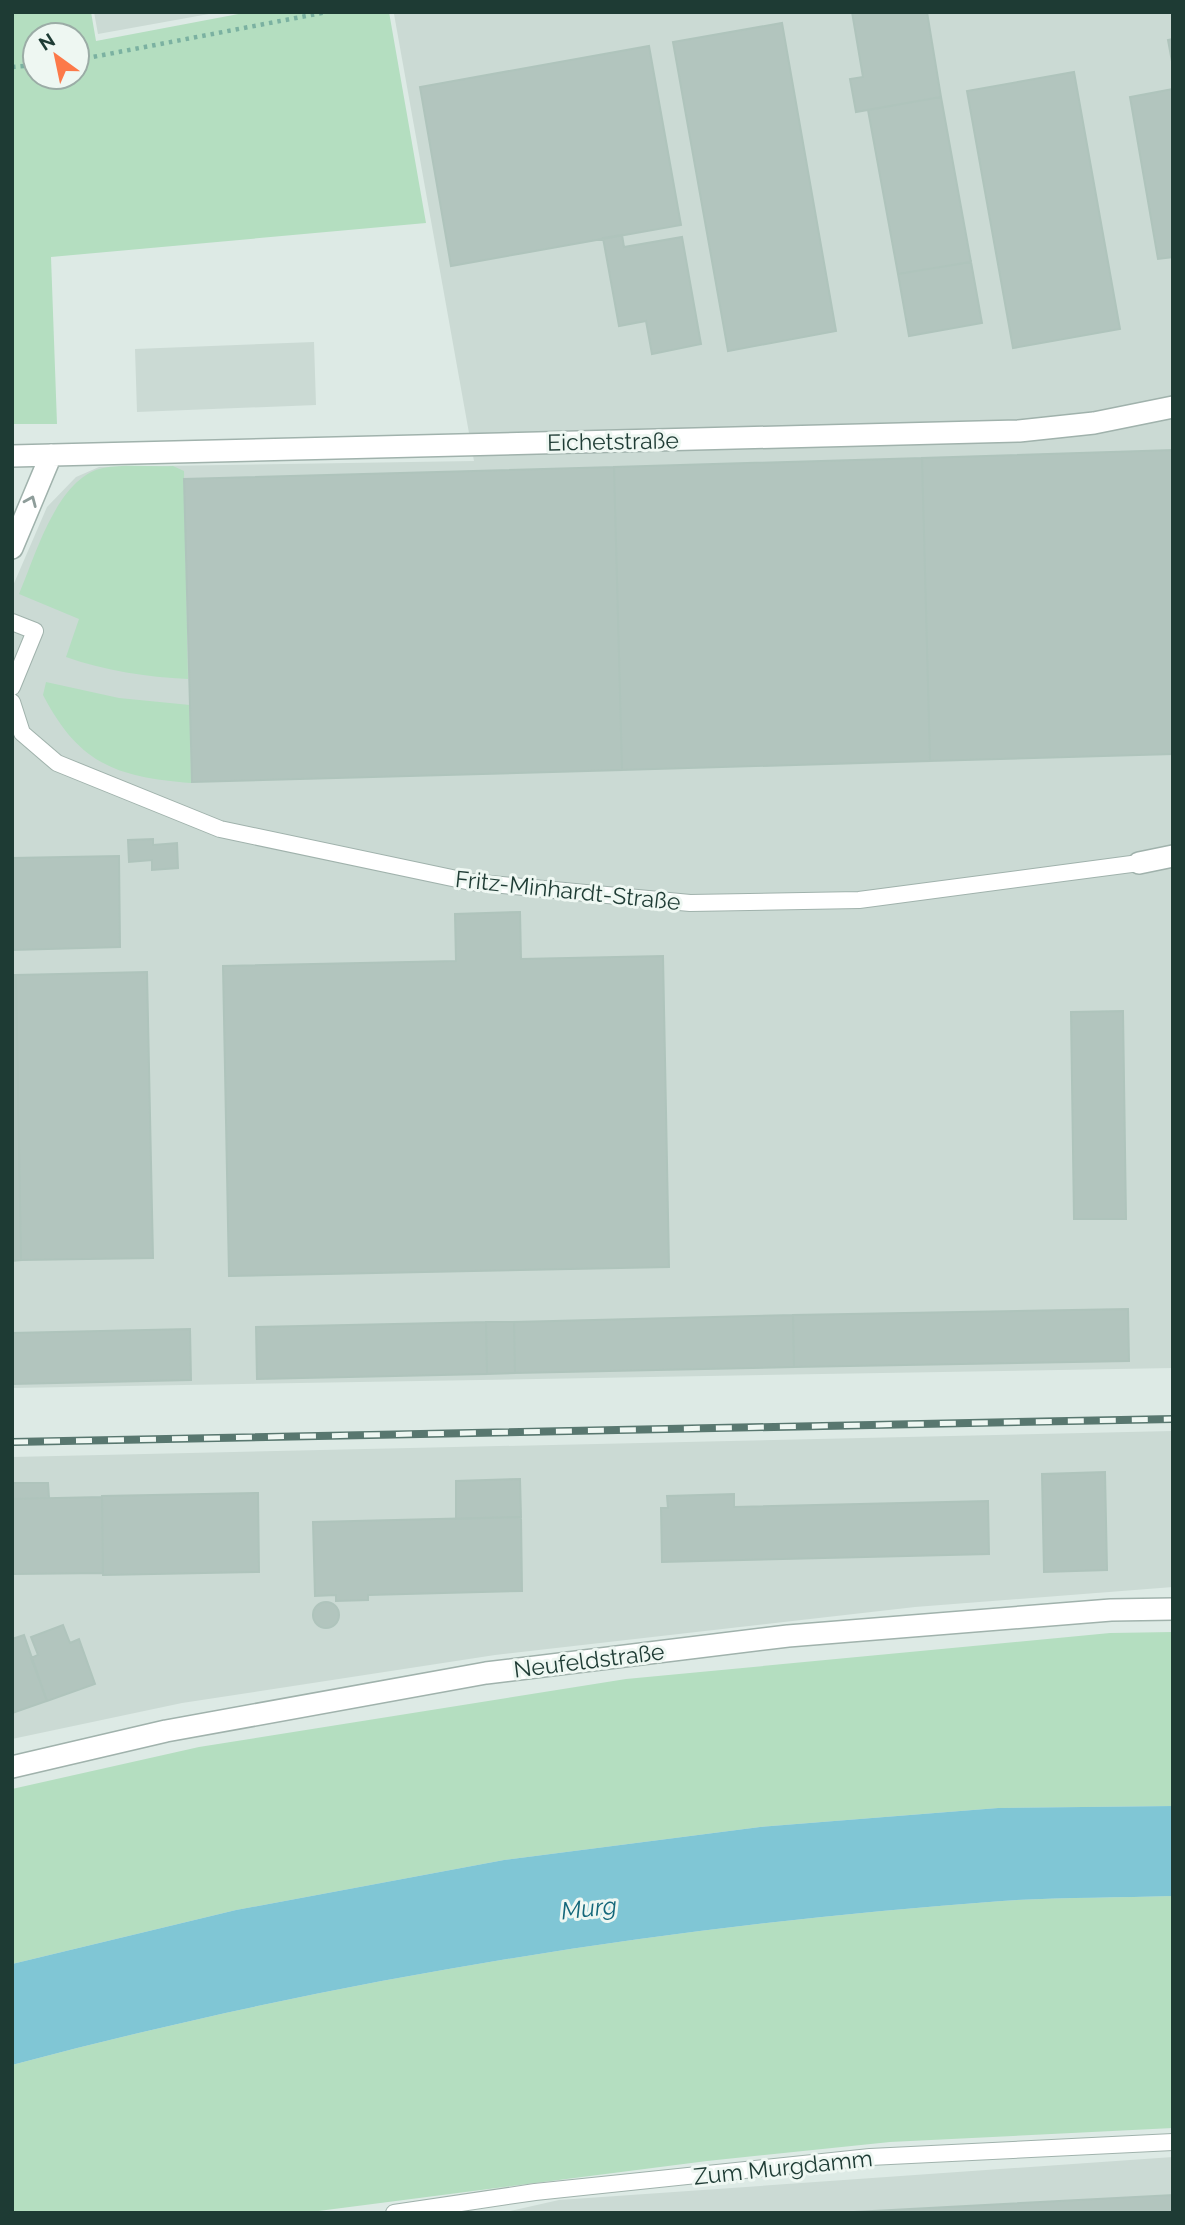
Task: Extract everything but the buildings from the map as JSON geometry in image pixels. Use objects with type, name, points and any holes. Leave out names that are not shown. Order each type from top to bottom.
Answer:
[{"type":"street","name":"Eichetstraße","points":[[12,456],[1019,431],[1094,423],[1173,407]]},
{"type":"street","points":[[12,548],[51,455]]},
{"type":"street","name":"Fritz-Minhardt-Straße","points":[[1139,863],[1173,856]]},
{"type":"street","name":"Neufeldstraße","points":[[12,1767],[166,1731],[486,1673],[788,1636],[1111,1610],[1173,1609]]},
{"type":"lane","points":[[12,622],[35,631],[12,687]]},
{"type":"lane","name":"Fritz-Minhardt-Straße","points":[[12,702],[22,733],[57,763],[220,830],[471,882],[690,903],[859,900],[1139,863]]},
{"type":"lane","name":"Zum Murgdamm","points":[[394,2213],[535,2192],[870,2157],[1173,2142]]},
{"type":"path","points":[[91,57],[327,12]]},
{"type":"shaded area","points":[[94,12],[220,12],[98,34]]},
{"type":"shaded area","points":[[1173,12],[1173,1368],[12,1388],[12,588],[47,507],[76,477],[99,467],[474,461],[394,14]]},
{"type":"shaded area","points":[[314,342],[316,405],[137,412],[135,349]]},
{"type":"shaded area","points":[[1173,1431],[1173,1587],[915,1607],[495,1655],[182,1703],[12,1739],[12,1457]]},
{"type":"shaded area","points":[[1173,2157],[1173,2213],[501,2213],[559,2200]]},
{"type":"green space","points":[[12,12],[91,12],[96,41],[249,12],[389,12],[426,223],[51,257],[57,424],[12,424]]},
{"type":"green space","points":[[173,466],[184,471],[188,679],[126,672],[66,657],[79,619],[19,594],[40,540],[60,502],[87,474],[103,468]]},
{"type":"green space","points":[[46,682],[119,698],[190,705],[191,783],[121,771],[86,752],[71,737],[43,695]]},
{"type":"green space","points":[[1173,1632],[1173,1806],[998,1808],[760,1827],[504,1860],[236,1910],[12,1964],[12,1789],[199,1747],[626,1679],[1110,1633]]},
{"type":"green space","points":[[1173,1896],[1173,2128],[890,2142],[707,2161],[303,2213],[12,2213],[12,2065],[256,2006],[503,1960],[627,1941],[877,1911],[1002,1901]]},
{"type":"water","name":"Murg","points":[[1173,1806],[1173,1896],[1002,1901],[877,1911],[627,1941],[503,1960],[256,2006],[12,2065],[12,1964],[236,1910],[504,1860],[760,1827],[998,1808]]},
{"type":"railway","points":[[12,1442],[1173,1419]]}]
